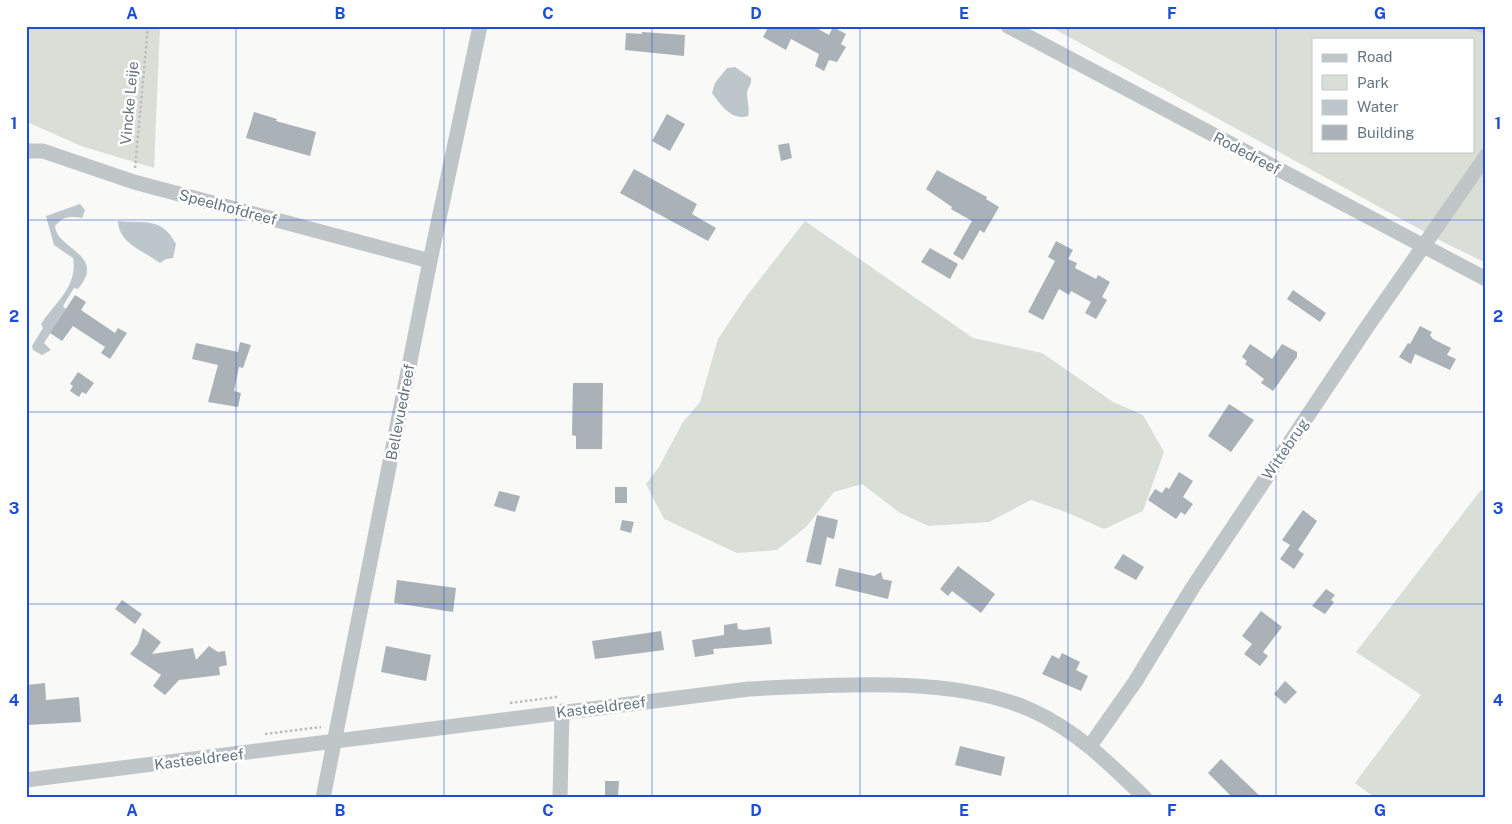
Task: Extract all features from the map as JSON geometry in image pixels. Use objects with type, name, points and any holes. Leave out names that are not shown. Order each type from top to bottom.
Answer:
[{"type":"street","name":"Bellevuedreef","points":[[323,798],[430,261],[480,26]]},
{"type":"street","name":"Rodedreef","points":[[1008,26],[1486,280]]},
{"type":"street","name":"Speelhofdreef","points":[[26,151],[42,151],[134,182],[430,261]]},
{"type":"street","name":"Wittebrug","points":[[1090,746],[1364,330],[1486,156]]},
{"type":"street","name":"Kasteeldreef","points":[[26,780],[749,689],[840,685],[947,688],[993,696],[1031,710],[1090,746],[1137,795]]},
{"type":"street","points":[[560,798],[562,712]]},
{"type":"path","name":"Vincke Leije","points":[[134,182],[148,26]]},
{"type":"green space","points":[[26,26],[160,26],[154,168],[81,146],[27,122]]},
{"type":"green space","points":[[1049,26],[1486,26],[1486,263],[1445,243]]},
{"type":"green space","points":[[805,221],[973,338],[1042,353],[1113,402],[1143,415],[1164,452],[1143,511],[1104,529],[1066,512],[1031,500],[989,522],[929,526],[900,513],[862,484],[834,492],[806,527],[777,550],[737,553],[664,519],[646,484],[659,467],[683,422],[700,402],[718,339],[746,297]]},
{"type":"green space","points":[[1481,490],[1486,492],[1486,798],[1375,798],[1355,783],[1421,695],[1356,652]]},
{"type":"water","points":[[735,67],[751,78],[747,94],[748,116],[736,116],[727,111],[712,93],[715,83],[727,68]]},
{"type":"water","points":[[80,204],[85,210],[82,218],[67,218],[61,220],[55,226],[58,234],[84,260],[87,268],[85,277],[78,289],[74,288],[63,306],[66,309],[44,343],[51,350],[42,355],[33,350],[32,346],[43,328],[41,324],[69,286],[74,268],[73,258],[54,245],[46,216]]},
{"type":"water","points":[[118,221],[152,223],[164,229],[176,244],[173,258],[166,259],[160,263],[133,246],[122,235]]},
{"type":"building","points":[[769,26],[813,26],[829,35],[833,27],[846,34],[841,44],[846,47],[837,62],[829,60],[824,71],[815,66],[819,54],[791,39],[786,50],[763,37]]},
{"type":"building","points":[[642,32],[685,35],[684,56],[625,50],[626,33],[642,34]]},
{"type":"building","points":[[254,112],[277,119],[276,121],[316,132],[310,156],[246,138]]},
{"type":"building","points":[[667,114],[685,124],[670,151],[652,141]]},
{"type":"building","points":[[789,143],[792,158],[781,161],[778,145]]},
{"type":"building","points":[[634,169],[697,204],[692,214],[716,228],[708,241],[620,193]]},
{"type":"building","points":[[937,170],[987,197],[986,199],[999,207],[984,233],[980,230],[963,260],[953,254],[972,221],[951,209],[952,207],[926,189]]},
{"type":"building","points":[[1056,241],[1073,250],[1068,259],[1077,263],[1075,268],[1096,279],[1098,275],[1110,282],[1102,297],[1107,300],[1096,319],[1085,313],[1091,302],[1071,291],[1069,295],[1059,289],[1043,320],[1028,312],[1055,261],[1048,257]]},
{"type":"building","points":[[930,248],[958,264],[950,279],[921,262]]},
{"type":"building","points":[[1293,290],[1326,313],[1320,322],[1287,299]]},
{"type":"building","points":[[75,295],[86,302],[81,310],[115,333],[118,328],[127,333],[110,359],[101,353],[105,347],[73,326],[62,341],[50,333]]},
{"type":"building","points":[[1420,326],[1432,332],[1430,335],[1433,339],[1451,348],[1447,355],[1456,359],[1450,370],[1415,354],[1411,364],[1399,357],[1408,343],[1410,344]]},
{"type":"building","points":[[240,342],[251,345],[243,368],[239,367],[234,391],[241,393],[238,407],[208,402],[218,365],[192,359],[196,343],[238,352]]},
{"type":"building","points":[[1250,344],[1272,359],[1282,344],[1297,352],[1297,357],[1273,391],[1261,383],[1264,379],[1245,364],[1247,361],[1242,357]]},
{"type":"building","points":[[78,372],[94,383],[86,394],[82,392],[79,397],[70,391],[73,386],[70,384]]},
{"type":"building","points":[[573,383],[603,383],[602,449],[576,449],[576,436],[572,435]]},
{"type":"building","points":[[1229,404],[1254,420],[1231,452],[1208,436]]},
{"type":"building","points":[[1179,472],[1193,481],[1183,497],[1193,504],[1185,515],[1181,512],[1176,519],[1148,500],[1155,489],[1162,493],[1166,487],[1169,489]]},
{"type":"building","points":[[615,487],[627,487],[627,503],[615,503]]},
{"type":"building","points":[[499,491],[520,496],[515,512],[494,506]]},
{"type":"building","points":[[1303,510],[1317,521],[1298,550],[1304,554],[1294,569],[1280,559],[1290,545],[1282,540]]},
{"type":"building","points":[[817,515],[838,520],[834,539],[827,537],[821,565],[806,562]]},
{"type":"building","points":[[622,520],[634,522],[631,533],[620,530]]},
{"type":"building","points":[[1123,554],[1144,567],[1136,580],[1114,568]]},
{"type":"building","points":[[958,566],[995,594],[981,613],[952,591],[948,596],[940,589]]},
{"type":"building","points":[[839,568],[874,576],[881,572],[883,579],[892,581],[888,599],[835,586]]},
{"type":"building","points":[[397,580],[456,588],[453,612],[394,603]]},
{"type":"building","points":[[1326,589],[1335,595],[1331,600],[1334,602],[1325,614],[1312,606]]},
{"type":"building","points":[[122,600],[142,614],[135,624],[115,609]]},
{"type":"building","points":[[1261,611],[1282,627],[1263,652],[1268,656],[1260,666],[1244,654],[1252,644],[1242,636]]},
{"type":"building","points":[[737,623],[738,629],[744,630],[770,627],[772,644],[713,649],[714,654],[695,657],[692,640],[724,635],[724,625]]},
{"type":"building","points":[[143,628],[161,642],[152,654],[193,648],[196,660],[209,646],[218,652],[225,651],[227,665],[219,667],[220,675],[179,680],[165,695],[153,686],[161,675],[130,654],[138,644]]},
{"type":"building","points":[[661,631],[664,650],[595,659],[592,641]]},
{"type":"building","points":[[386,646],[431,655],[426,681],[381,672]]},
{"type":"building","points":[[1062,653],[1080,662],[1076,670],[1088,676],[1081,691],[1042,674],[1052,655],[1059,659]]},
{"type":"building","points":[[1285,681],[1297,692],[1285,704],[1274,694]]},
{"type":"building","points":[[45,683],[46,700],[79,697],[81,722],[27,725],[26,685]]},
{"type":"building","points":[[960,746],[1005,757],[1001,776],[955,765]]},
{"type":"building","points":[[1221,759],[1262,798],[1233,798],[1208,773]]},
{"type":"building","points":[[605,781],[619,781],[618,798],[605,798]]},
{"type":"waterway","points":[[1466,26],[1486,31]]}]
